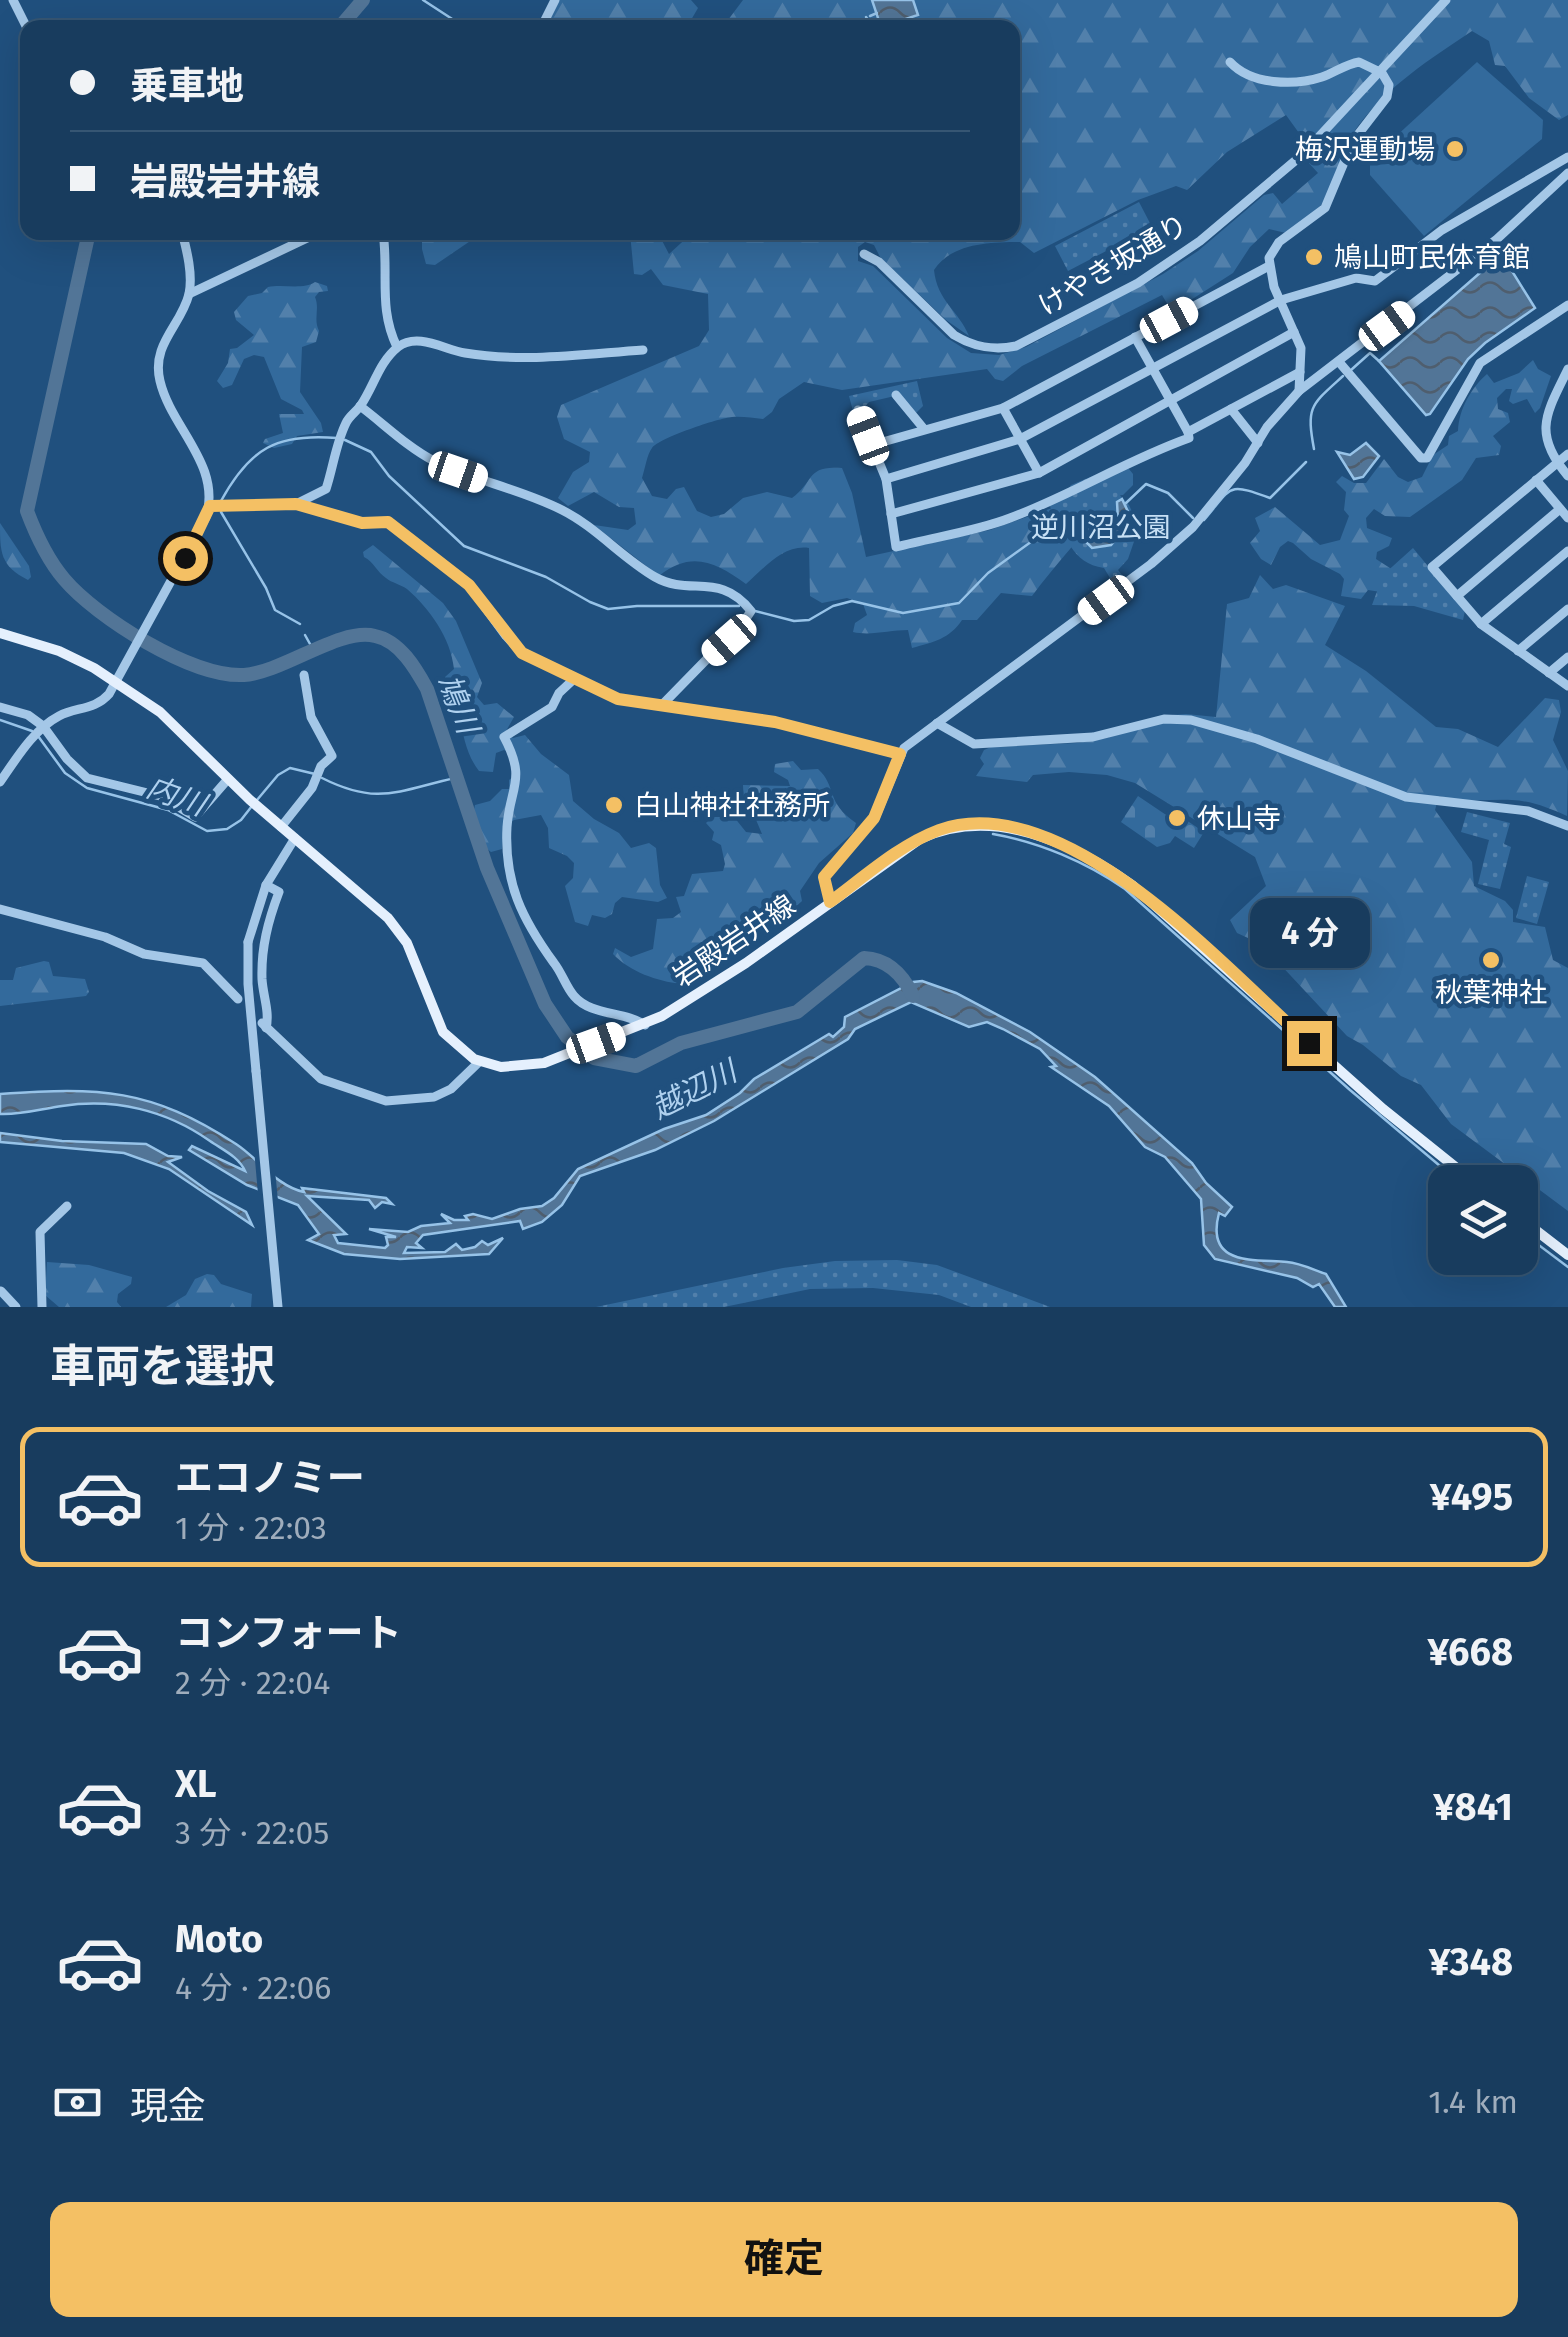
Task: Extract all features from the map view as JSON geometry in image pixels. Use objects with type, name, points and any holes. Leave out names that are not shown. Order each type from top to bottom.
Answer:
[{"type":"main road","points":[[0,633],[59,651],[116,681],[160,712],[250,800],[371,901],[398,930],[415,960],[438,1024],[457,1046],[480,1061]]},
{"type":"main road","name":"岩殿岩井線","points":[[480,1061],[501,1067],[524,1067],[645,1025],[746,963],[920,839],[959,826],[987,824],[1014,828],[1073,852],[1132,885],[1374,1101],[1453,1165]]},
{"type":"main road","points":[[1538,1232],[1568,1255]]},
{"type":"street","name":"けやき坂通り","points":[[864,254],[879,262],[966,343],[1001,349],[1016,346],[1164,268],[1200,241],[1302,155],[1446,0]]},
{"type":"street","points":[[1230,62],[1236,68],[1278,82],[1310,80],[1353,62],[1367,63],[1382,73],[1389,86],[1387,96],[1353,141],[1325,208],[1270,253],[1269,266],[1300,348],[1299,392]]},
{"type":"street","points":[[886,479],[1020,439],[1281,300],[1356,278],[1375,281],[1442,230],[1568,157]]},
{"type":"street","points":[[830,902],[824,877],[874,818],[900,754],[1106,600],[1193,528],[1232,481],[1276,416],[1299,392],[1493,243],[1568,173]]},
{"type":"street","points":[[0,782],[39,730],[64,714],[98,705],[116,681],[210,506],[204,466],[171,412],[158,372],[163,343],[189,294],[183,240]]},
{"type":"street","points":[[189,294],[303,240]]},
{"type":"street","points":[[384,240],[384,315],[397,347]]},
{"type":"street","points":[[872,444],[1002,408],[1269,266]]},
{"type":"street","points":[[1339,362],[1420,458],[1427,458],[1480,363],[1568,306]]},
{"type":"street","points":[[891,514],[1039,473],[1294,332]]},
{"type":"street","points":[[858,410],[886,479],[896,546],[1006,520],[1128,462],[1189,438],[1135,338]]},
{"type":"street","points":[[296,504],[326,490],[345,424],[397,347],[416,340],[466,354],[562,357],[644,350]]},
{"type":"street","points":[[1568,368],[1545,418],[1546,437],[1557,463],[1568,476]]},
{"type":"street","points":[[1188,432],[1300,372]]},
{"type":"street","points":[[896,396],[924,429]]},
{"type":"street","points":[[360,406],[432,460],[560,509],[656,578],[674,584],[712,585],[742,600],[751,611],[746,620],[662,706]]},
{"type":"street","points":[[1002,408],[1039,473]]},
{"type":"street","points":[[1231,409],[1258,442]]},
{"type":"street","points":[[1568,454],[1432,567],[1481,624],[1568,686]]},
{"type":"street","points":[[1536,480],[1568,518]]},
{"type":"street","points":[[210,506],[296,504],[362,523],[388,522],[469,585],[513,646],[574,679],[628,702],[775,722],[900,754]]},
{"type":"street","points":[[1457,596],[1560,509]]},
{"type":"street","points":[[1481,624],[1568,550]]},
{"type":"street","points":[[1518,650],[1568,609]]},
{"type":"street","points":[[1550,673],[1568,657]]},
{"type":"street","points":[[281,826],[312,788],[321,766],[332,756],[312,717],[304,675]]},
{"type":"street","points":[[574,679],[559,693],[552,707],[504,737],[518,771],[507,824],[510,881],[575,997],[600,1011],[633,1017],[645,1025]]},
{"type":"street","points":[[0,706],[28,715],[87,778],[160,796],[196,817]]},
{"type":"street","points":[[937,723],[974,744],[1093,737],[1164,720],[1191,720],[1257,739],[1406,797],[1528,811],[1568,826]]},
{"type":"street","points":[[188,829],[228,779]]},
{"type":"street","points":[[278,1307],[248,984],[248,942],[266,886],[294,838]]},
{"type":"street","points":[[266,886],[279,892],[268,919],[263,948],[262,978],[268,1018],[264,1026],[321,1079],[386,1100],[434,1097],[452,1088],[480,1061]]},
{"type":"street","points":[[0,909],[104,937],[144,954],[203,963],[238,999]]},
{"type":"street","points":[[38,1307],[36,1299],[42,1294],[40,1232],[67,1206]]},
{"type":"street","points":[[0,1291],[16,1307]]},
{"type":"green space","points":[[559,0],[691,0],[698,8],[691,20],[550,20]]},
{"type":"green space","points":[[743,0],[1568,0],[1568,115],[1559,120],[1529,98],[1505,66],[1495,65],[1489,41],[1472,31],[1411,74],[1370,111],[1353,134],[1333,189],[1319,207],[1286,233],[1269,229],[1250,247],[1233,273],[1172,312],[1162,295],[1022,366],[1003,381],[995,379],[987,369],[842,390],[804,382],[779,399],[763,419],[725,418],[677,434],[652,448],[642,478],[652,496],[667,499],[684,487],[697,511],[711,517],[724,514],[743,498],[767,492],[792,498],[816,472],[842,468],[852,493],[866,557],[990,530],[1055,507],[1071,485],[1124,463],[1133,474],[1133,485],[1123,495],[1113,496],[1032,596],[1001,593],[977,620],[962,620],[934,642],[912,648],[908,630],[853,632],[855,623],[867,615],[863,604],[847,598],[822,603],[810,596],[809,548],[783,553],[746,584],[714,565],[693,561],[659,576],[594,525],[628,530],[636,524],[634,508],[619,507],[594,492],[568,506],[558,498],[573,472],[589,462],[590,452],[564,439],[557,417],[561,405],[699,346],[709,330],[708,294],[663,285],[651,269],[642,275],[634,274],[631,240],[662,240],[669,254],[684,240],[1020,240],[1020,20],[728,20]],"holes":[[[1286,115],[1312,151],[1307,161],[1318,173],[1282,204],[1273,193],[1264,195],[1198,251],[1163,274],[1026,347],[999,355],[971,353],[947,338],[873,266],[858,261],[858,247],[865,242],[874,245],[880,257],[946,320],[969,336],[936,281],[934,270],[951,254],[972,246],[1009,242],[1020,242],[1034,253],[1138,200],[1176,186],[1187,190],[1227,152]]]},
{"type":"green space","name":"梅沢運動場","points":[[1477,62],[1543,120],[1542,139],[1424,236],[1370,175],[1370,160]]},
{"type":"green space","points":[[1139,202],[1152,227],[1068,271],[1055,246]]},
{"type":"green space","points":[[422,240],[472,240],[435,265],[426,264]]},
{"type":"green space","points":[[315,282],[327,286],[328,291],[315,297],[319,331],[316,342],[302,347],[300,392],[323,432],[297,436],[292,444],[274,448],[263,443],[283,433],[279,414],[304,414],[281,399],[264,357],[244,359],[232,385],[223,388],[217,381],[228,363],[230,349],[254,335],[236,320],[234,312],[248,296],[262,293],[268,287]]},
{"type":"green space","points":[[1533,360],[1538,369],[1551,376],[1540,408],[1535,413],[1527,399],[1513,404],[1509,401],[1512,389],[1506,389],[1497,398],[1498,409],[1508,413],[1510,422],[1493,436],[1501,446],[1499,455],[1476,458],[1462,480],[1410,517],[1385,516],[1374,509],[1366,518],[1367,528],[1392,538],[1389,546],[1377,552],[1376,559],[1393,570],[1381,592],[1368,590],[1361,599],[1341,596],[1344,579],[1340,574],[1288,541],[1280,547],[1271,565],[1261,559],[1250,543],[1260,531],[1255,518],[1275,507],[1320,545],[1340,540],[1349,516],[1344,510],[1346,492],[1336,482],[1342,476],[1354,483],[1366,483],[1384,459],[1398,477],[1408,482],[1422,477],[1433,455],[1448,445],[1449,436],[1458,431],[1463,407],[1481,380],[1487,374],[1494,383],[1519,373]]},
{"type":"green space","points":[[917,381],[923,406],[915,414],[899,395],[869,402],[863,409],[853,411],[849,396]]},
{"type":"green space","name":"逆川沼公園","points":[[1105,479],[1129,505],[1139,527],[1128,559],[1118,570],[1126,580],[1116,588],[1104,568],[1076,553],[1049,505]]},
{"type":"green space","points":[[0,523],[29,566],[28,580],[12,569],[4,557]]},
{"type":"green space","points":[[373,545],[443,603],[456,621],[482,683],[477,697],[484,705],[497,703],[514,717],[506,731],[513,738],[525,735],[541,754],[569,775],[573,801],[619,833],[631,848],[649,843],[656,848],[660,885],[667,898],[658,902],[622,897],[612,914],[605,918],[592,915],[588,926],[575,922],[565,886],[573,878],[574,863],[549,848],[548,828],[541,815],[514,820],[505,826],[502,849],[491,852],[487,848],[475,824],[475,805],[509,789],[509,780],[520,771],[514,753],[496,753],[493,772],[479,771],[445,682],[454,669],[444,635],[415,597],[364,557],[363,552]]},
{"type":"green space","points":[[1413,548],[1465,611],[1463,620],[1414,606],[1372,605],[1383,575]]},
{"type":"green space","points":[[1260,575],[1273,589],[1286,585],[1345,606],[1325,645],[1366,671],[1436,727],[1458,729],[1498,747],[1545,698],[1559,700],[1561,712],[1553,740],[1568,771],[1567,816],[1519,801],[1439,796],[1435,810],[1472,862],[1474,886],[1505,901],[1513,910],[1513,922],[1545,927],[1553,960],[1568,968],[1568,1211],[1538,1189],[1538,1165],[1506,1165],[1451,1124],[1421,1085],[1401,1076],[1347,1036],[1277,961],[1285,947],[1287,929],[1271,910],[1262,915],[1257,932],[1248,938],[1237,933],[1230,920],[1266,886],[1255,857],[1135,783],[1107,775],[1069,772],[1033,775],[1027,782],[976,776],[984,764],[980,758],[984,750],[991,747],[1107,738],[1159,716],[1216,717],[1227,604],[1249,598]]},
{"type":"green space","points":[[793,761],[801,770],[818,769],[835,801],[856,823],[853,833],[819,863],[800,891],[802,901],[791,911],[778,901],[755,914],[716,967],[706,968],[681,984],[644,975],[613,954],[615,948],[631,957],[653,949],[657,919],[673,918],[681,912],[676,897],[684,896],[692,874],[723,871],[721,845],[712,840],[714,832],[706,823],[712,817],[734,817],[746,832],[762,834],[754,815],[744,805],[743,785],[790,786],[788,780],[774,772],[775,764]]},
{"type":"green space","points":[[1138,796],[1181,825],[1186,820],[1204,832],[1194,848],[1175,836],[1170,843],[1157,847],[1121,822]]},
{"type":"green space","points":[[1467,812],[1510,823],[1504,844],[1511,847],[1500,889],[1478,884],[1489,840],[1461,832]]},
{"type":"green space","points":[[1527,876],[1549,882],[1537,924],[1516,918]]},
{"type":"green space","points":[[49,962],[53,976],[85,979],[89,992],[86,996],[0,1006],[0,980],[13,980],[16,968]]},
{"type":"green space","points":[[897,1260],[937,1265],[1050,1307],[971,1307],[939,1295],[873,1288],[810,1289],[724,1307],[596,1307],[783,1268],[835,1261]]},
{"type":"green space","points":[[47,1262],[89,1265],[132,1277],[131,1284],[118,1294],[121,1307],[59,1307],[45,1295]]},
{"type":"green space","points":[[214,1275],[221,1284],[252,1294],[251,1307],[166,1307],[186,1295],[195,1279]]},
{"type":"water","points":[[872,0],[913,0],[918,15],[903,20],[879,20]]},
{"type":"water","points":[[1497,258],[1512,271],[1535,308],[1468,359],[1426,415],[1379,361]]},
{"type":"water","points":[[1366,443],[1379,456],[1363,477],[1354,479],[1337,452],[1350,455]]},
{"type":"water","points":[[1122,499],[1132,520],[1111,545],[1092,548],[1074,519],[1087,513],[1110,528],[1118,521],[1117,502]]},
{"type":"water","points":[[922,981],[956,993],[1030,1032],[1095,1077],[1192,1163],[1206,1183],[1232,1207],[1225,1216],[1219,1213],[1219,1243],[1225,1251],[1247,1259],[1297,1264],[1326,1274],[1346,1307],[1335,1307],[1319,1284],[1313,1287],[1297,1278],[1215,1259],[1204,1245],[1201,1199],[1165,1157],[1145,1147],[1109,1106],[1051,1067],[1056,1066],[1040,1049],[1003,1029],[987,1022],[969,1027],[911,1002],[855,1029],[848,1039],[714,1121],[655,1150],[580,1176],[562,1205],[542,1222],[523,1229],[520,1221],[423,1235],[416,1243],[422,1248],[407,1247],[404,1253],[445,1252],[456,1244],[462,1250],[482,1241],[488,1245],[503,1238],[489,1254],[400,1259],[344,1254],[308,1240],[319,1234],[298,1205],[247,1185],[189,1150],[192,1146],[245,1171],[235,1158],[193,1130],[158,1114],[121,1105],[82,1104],[0,1114],[0,1094],[96,1092],[150,1102],[205,1125],[294,1189],[386,1198],[392,1204],[382,1202],[375,1208],[369,1200],[307,1196],[346,1234],[334,1235],[338,1243],[385,1248],[386,1237],[396,1237],[369,1229],[408,1232],[421,1226],[450,1223],[441,1214],[454,1220],[468,1220],[465,1216],[473,1214],[492,1219],[542,1206],[554,1198],[578,1169],[664,1129],[706,1115],[754,1079],[829,1034],[833,1037],[844,1027],[845,1017]]},
{"type":"water","points":[[0,1133],[62,1141],[146,1144],[168,1156],[182,1157],[168,1162],[246,1212],[252,1225],[169,1169],[124,1153],[0,1142]]},
{"type":"pier","points":[[254,1149],[275,1170],[278,1201],[258,1194]]},
{"type":"waterway","name":"鳩川","points":[[346,20],[363,0]]},
{"type":"waterway","points":[[423,0],[454,20]]},
{"type":"waterway","points":[[870,16],[877,13]]},
{"type":"waterway","name":"鳩川","points":[[87,240],[27,511],[52,563],[79,594],[146,642],[198,667],[223,673],[260,672],[361,635],[384,639],[400,650],[427,689],[487,868],[545,1004],[567,1037],[594,1058],[636,1066],[681,1043],[797,1012],[864,958],[880,961],[894,970],[913,996]]},
{"type":"waterway","points":[[1351,370],[1370,353],[1379,361]]},
{"type":"waterway","points":[[1314,449],[1314,407],[1343,376]]},
{"type":"waterway","points":[[221,501],[243,468],[267,448],[298,438],[337,438]]},
{"type":"waterway","points":[[345,440],[371,452],[389,476],[464,546],[546,577],[590,602],[608,609],[739,606]]},
{"type":"waterway","points":[[1204,520],[1231,490],[1270,498],[1306,462]]},
{"type":"waterway","points":[[1126,503],[1146,484],[1168,493],[1193,518]]},
{"type":"waterway","points":[[221,512],[275,610],[300,624]]},
{"type":"waterway","points":[[755,611],[794,621],[809,620],[833,606],[852,601],[903,613],[959,603],[988,573],[1057,523],[1079,522]]},
{"type":"waterway","points":[[305,635],[315,653]]},
{"type":"waterway","name":"内川","points":[[0,720],[32,731]]},
{"type":"waterway","name":"内川","points":[[38,736],[65,773],[87,788],[168,810],[207,831],[227,829],[252,806]]},
{"type":"waterway","name":"内川","points":[[257,800],[278,775],[290,768],[315,774]]},
{"type":"waterway","name":"内川","points":[[322,778],[373,794],[455,778]]},
{"type":"waterway","points":[[993,834],[1062,854],[1125,889],[1439,1165]]},
{"type":"waterway","points":[[1538,1244],[1568,1267]]},
{"type":"place","name":"梅沢運動場","points":[[1455,149]]},
{"type":"place","name":"鳩山町民体育館","points":[[1314,257]]},
{"type":"place","name":"白山神社社務所","points":[[614,805]]},
{"type":"place","name":"休山寺","points":[[1177,818]]},
{"type":"place","name":"秋葉神社","points":[[1491,960]]},
{"type":"route","points":[[185,558],[210,506],[296,504],[362,523],[395,525],[469,585],[513,646],[618,699],[775,722],[900,754],[874,818],[824,877],[830,902],[890,858],[940,830],[987,824],[1014,828],[1092,860],[1132,885],[1309,1043]]},
{"type":"water label","name":"越辺川","points":[[694,1090]]}]
